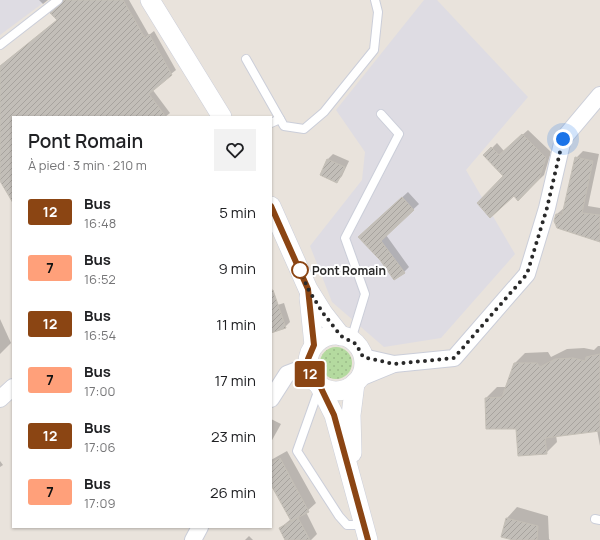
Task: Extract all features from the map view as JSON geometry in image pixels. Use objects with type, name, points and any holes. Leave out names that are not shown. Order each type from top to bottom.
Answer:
[{"type":"street","points":[[150,0],[221,116]]},
{"type":"street","points":[[346,338],[326,337],[314,345],[310,352],[308,366],[314,381],[320,386],[334,391],[349,388],[358,380],[394,364],[454,358],[527,274],[547,208],[563,139],[600,94]]},
{"type":"street","points":[[272,208],[308,289],[323,313],[346,338],[356,344],[363,357],[363,371],[358,380],[351,415],[352,483]]},
{"type":"street","points":[[308,289],[314,345]]},
{"type":"street","points":[[363,357],[394,364]]},
{"type":"street","points":[[272,397],[287,374],[308,366]]},
{"type":"street","points":[[320,386],[334,415],[365,532]]},
{"type":"street","points":[[0,399],[12,388]]},
{"type":"street","points":[[193,540],[199,528]]},
{"type":"lane","points":[[0,45],[58,0]]},
{"type":"lane","points":[[246,59],[284,126],[304,129],[324,112],[374,50],[378,12],[375,0]]},
{"type":"lane","points":[[346,338],[365,294],[345,238],[399,134],[381,114]]},
{"type":"lane","points":[[272,123],[280,119]]},
{"type":"lane","points":[[320,386],[298,451],[339,516],[347,526],[365,532]]},
{"type":"shaded area","points":[[0,0],[47,0],[0,35]]},
{"type":"shaded area","points":[[424,0],[437,0],[528,97],[466,170],[515,254],[441,338],[384,347],[332,302],[310,246],[362,180],[365,152],[336,110]]},
{"type":"green space","points":[[336,347],[342,348],[349,354],[352,363],[351,369],[345,376],[336,379],[330,378],[323,372],[320,363],[321,357],[327,350]]},
{"type":"building","points":[[63,0],[123,0],[145,38],[149,34],[172,75],[149,94],[165,116],[12,116],[12,201],[0,181],[0,66],[57,20],[50,13],[61,4]]},
{"type":"building","points":[[522,134],[546,158],[539,179],[518,201],[514,196],[490,218],[477,203],[503,176],[483,155],[491,147],[499,155]]},
{"type":"building","points":[[575,157],[593,161],[582,213],[600,215],[600,242],[557,228],[554,221],[556,214],[562,215]]},
{"type":"building","points":[[327,159],[345,167],[337,183],[320,175]]},
{"type":"building","points":[[402,197],[414,210],[381,241],[405,273],[394,280],[380,260],[358,237]]},
{"type":"building","points":[[272,290],[273,290],[286,328],[272,333]]},
{"type":"building","points":[[600,354],[600,431],[545,438],[547,454],[518,456],[516,429],[486,429],[485,398],[502,397],[514,363],[537,363],[540,367],[555,359],[573,358],[585,361],[586,357]]},
{"type":"building","points":[[280,458],[309,512],[291,521],[272,487],[272,462]]},
{"type":"building","points":[[298,518],[310,540],[285,540],[279,528]]},
{"type":"building","points":[[506,518],[538,526],[537,540],[513,540],[501,537]]},
{"type":"bus line","name":"12","points":[[272,208],[308,289],[314,345],[308,359],[308,366],[310,374],[314,381],[320,386],[334,415],[361,521],[368,540]]},
{"type":"place","name":"Pont Romain","points":[[300,270]]},
{"type":"route","points":[[300,270],[308,289],[323,313],[341,336],[356,344],[363,357],[394,364],[454,358],[527,274],[547,208],[563,139]]}]
